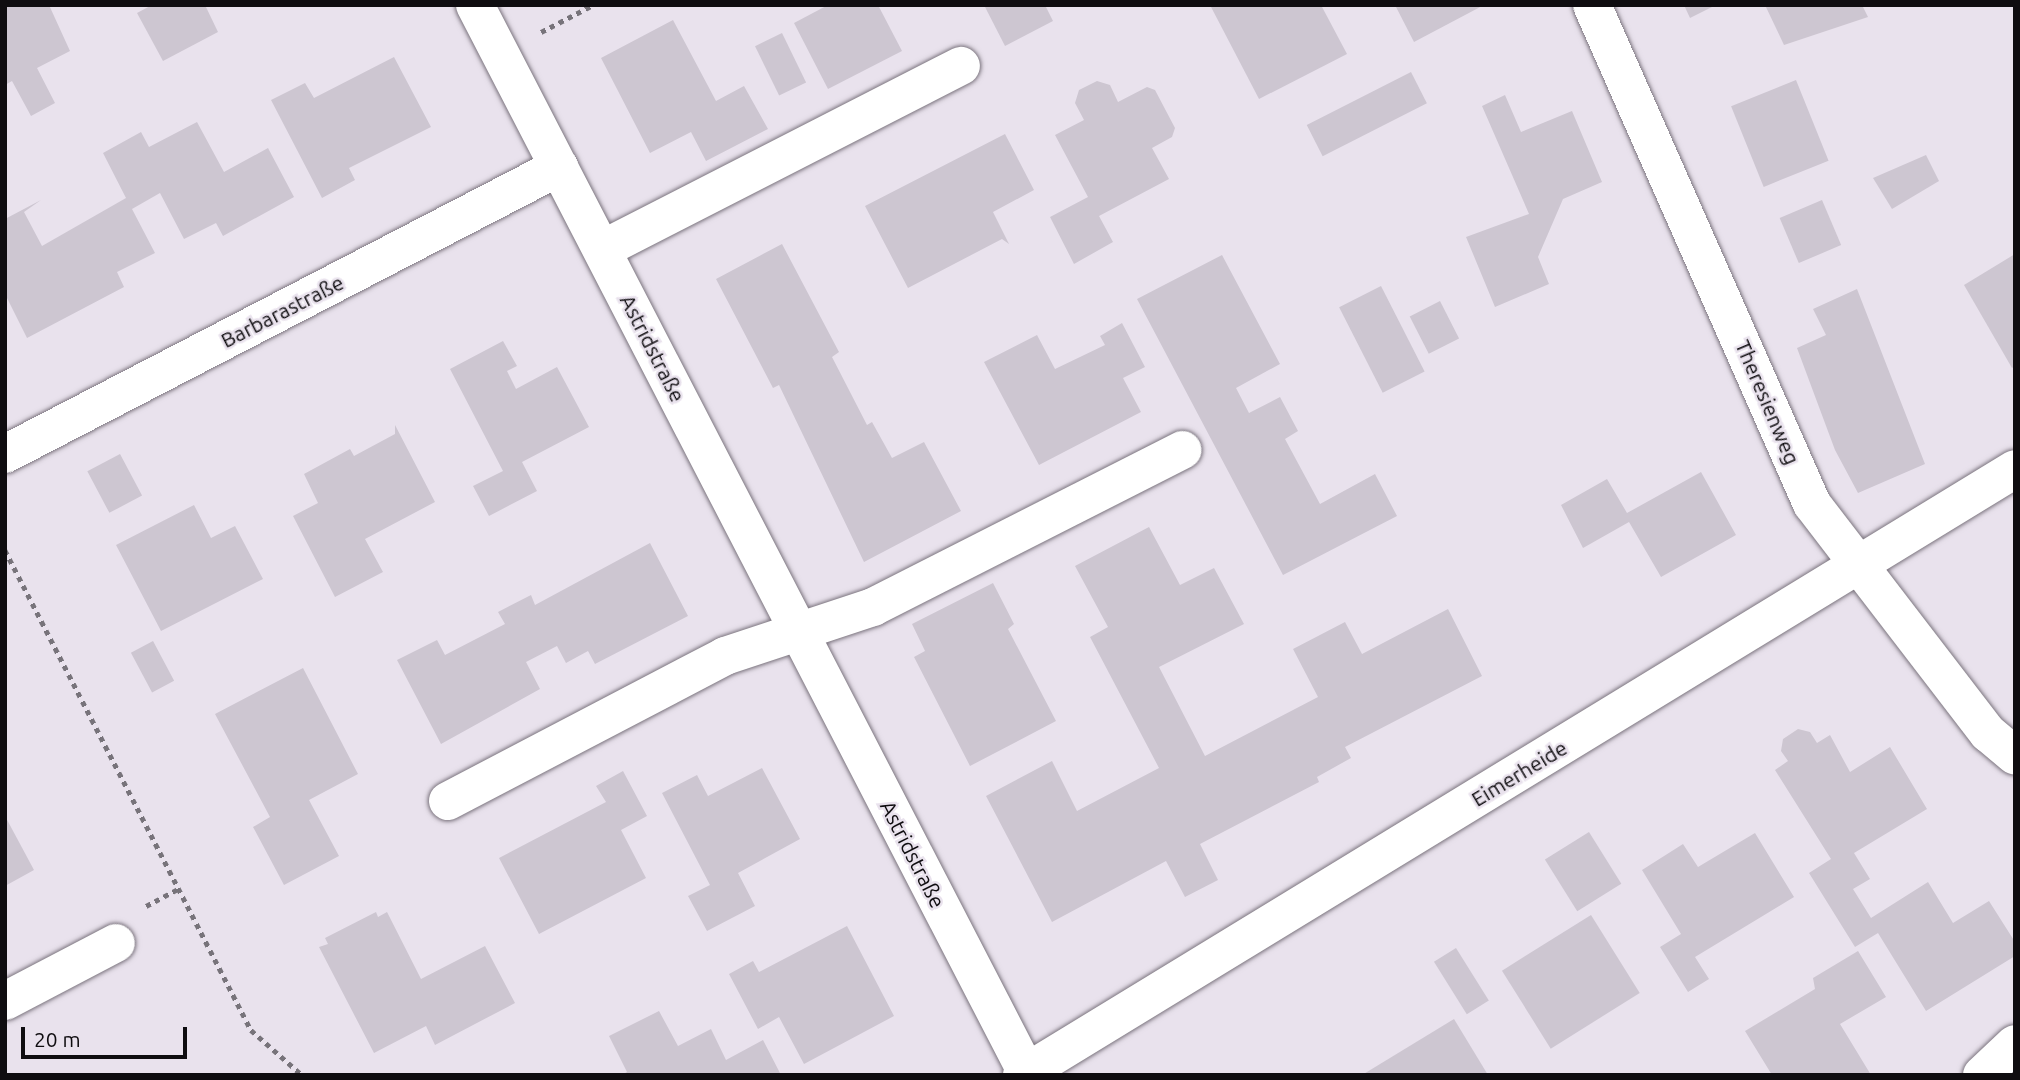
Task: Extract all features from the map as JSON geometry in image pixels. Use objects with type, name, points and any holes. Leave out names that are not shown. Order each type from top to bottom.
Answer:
[{"type":"street","name":"Astridstraße","points":[[475,5],[603,249],[1025,1074]]},
{"type":"street","name":"Theresienweg","points":[[1592,5],[1812,504],[1857,568],[1989,733],[2015,756]]},
{"type":"street","points":[[603,249],[961,65]]},
{"type":"street","name":"Barbarastraße","points":[[5,454],[559,167]]},
{"type":"street","points":[[448,801],[725,656],[873,607],[1182,450]]},
{"type":"street","name":"Eimerheide","points":[[1025,1074],[2015,469]]},
{"type":"street","points":[[5,1001],[116,943]]},
{"type":"street","points":[[1982,1075],[2015,1044]]},
{"type":"path","points":[[500,53],[593,5]]},
{"type":"path","points":[[5,550],[251,1030],[302,1075]]},
{"type":"building","points":[[11,5],[49,5],[70,51],[37,68],[55,103],[31,116],[12,81],[5,85],[5,8]]},
{"type":"building","points":[[152,5],[205,5],[218,32],[163,61],[137,13]]},
{"type":"building","points":[[828,5],[878,5],[902,51],[828,89],[794,23]]},
{"type":"building","points":[[984,5],[1045,5],[1053,21],[1005,46]]},
{"type":"building","points":[[1210,5],[1321,5],[1347,54],[1259,99]]},
{"type":"building","points":[[1395,5],[1484,5],[1414,42]]},
{"type":"building","points":[[1684,5],[1716,5],[1690,18]]},
{"type":"building","points":[[1765,5],[1862,5],[1868,17],[1784,45]]},
{"type":"building","points":[[673,20],[716,101],[744,86],[768,129],[706,161],[691,132],[650,153],[601,58]]},
{"type":"building","points":[[782,33],[806,82],[779,96],[755,46]]},
{"type":"building","points":[[394,57],[431,127],[349,168],[355,180],[322,198],[271,100],[305,83],[314,98]]},
{"type":"building","points":[[1411,72],[1427,103],[1323,156],[1307,125]]},
{"type":"building","points":[[1796,80],[1829,161],[1764,187],[1731,106]]},
{"type":"building","points":[[1097,81],[1110,85],[1118,102],[1147,87],[1155,90],[1175,128],[1172,137],[1152,148],[1169,179],[1099,216],[1113,242],[1074,264],[1050,217],[1088,197],[1055,135],[1084,120],[1075,103],[1079,90]]},
{"type":"building","points":[[1505,95],[1521,132],[1572,111],[1602,182],[1563,199],[1538,257],[1549,284],[1495,307],[1466,237],[1529,214],[1482,106]]},
{"type":"building","points":[[197,122],[224,172],[268,148],[294,197],[223,236],[216,223],[184,239],[160,193],[132,209],[155,253],[117,272],[124,287],[27,338],[5,294],[5,219],[41,200],[24,212],[42,246],[126,198],[103,153],[141,132],[149,147]]},
{"type":"building","points":[[1005,134],[1034,190],[993,212],[1009,244],[1002,239],[908,288],[865,206]]},
{"type":"building","points":[[1926,155],[1939,181],[1892,209],[1873,178]]},
{"type":"building","points":[[1822,200],[1841,245],[1799,263],[1780,218]]},
{"type":"building","points":[[782,244],[839,352],[832,357],[867,425],[872,422],[892,458],[924,442],[961,511],[864,562],[779,385],[773,388],[716,279]]},
{"type":"building","points":[[2015,254],[2015,366],[2012,368],[1964,285]]},
{"type":"building","points":[[1222,255],[1280,364],[1236,388],[1249,413],[1280,397],[1298,431],[1285,439],[1320,504],[1375,474],[1397,516],[1283,575],[1137,299]]},
{"type":"building","points":[[1381,286],[1425,372],[1383,393],[1339,307]]},
{"type":"building","points":[[1857,289],[1925,464],[1858,493],[1835,450],[1797,348],[1826,335],[1813,309]]},
{"type":"building","points":[[1440,301],[1459,338],[1429,354],[1410,316]]},
{"type":"building","points":[[1122,323],[1145,367],[1123,378],[1141,412],[1039,465],[984,362],[1037,335],[1055,369],[1105,345],[1100,336]]},
{"type":"building","points":[[503,341],[517,366],[507,371],[516,389],[557,367],[589,427],[522,462],[537,491],[489,516],[473,486],[503,471],[450,369]]},
{"type":"building","points":[[395,425],[435,502],[365,539],[383,572],[335,597],[293,516],[318,503],[304,474],[350,449],[354,456],[395,434]]},
{"type":"building","points":[[120,454],[142,495],[109,513],[87,471]]},
{"type":"building","points":[[1701,472],[1736,535],[1661,577],[1629,522],[1583,548],[1561,505],[1607,479],[1627,513]]},
{"type":"building","points":[[194,505],[211,538],[235,526],[263,579],[161,631],[116,545]]},
{"type":"building","points":[[1149,527],[1180,585],[1214,568],[1244,624],[1159,667],[1205,756],[1318,697],[1293,649],[1345,622],[1362,654],[1448,609],[1482,676],[1345,747],[1351,758],[1317,777],[1319,782],[1200,844],[1218,880],[1185,897],[1166,861],[1052,922],[986,796],[1052,761],[1077,811],[1159,768],[1090,637],[1108,627],[1075,566]]},
{"type":"building","points":[[650,543],[688,616],[595,664],[588,651],[566,663],[557,646],[526,662],[540,689],[441,744],[397,660],[437,640],[445,655],[505,624],[498,612],[531,595],[535,605]]},
{"type":"building","points":[[993,583],[1014,624],[1008,629],[1056,721],[970,766],[914,657],[925,651],[912,624]]},
{"type":"building","points":[[153,641],[174,681],[152,692],[131,653]]},
{"type":"building","points":[[303,668],[358,774],[309,800],[339,856],[284,885],[253,827],[270,817],[215,714]]},
{"type":"building","points":[[1798,729],[1810,732],[1817,743],[1830,735],[1850,772],[1890,747],[1927,809],[1854,853],[1870,879],[1853,889],[1871,918],[1928,882],[1953,923],[1989,901],[2015,942],[2015,956],[1926,1011],[1878,933],[1855,947],[1809,873],[1831,859],[1775,770],[1788,761],[1781,751],[1783,739]]},
{"type":"building","points":[[762,768],[800,839],[738,873],[755,906],[707,931],[688,896],[710,885],[662,793],[697,775],[708,796]]},
{"type":"building","points":[[623,771],[647,816],[621,830],[646,878],[539,934],[499,858],[606,802],[596,786]]},
{"type":"building","points":[[5,816],[34,870],[5,886]]},
{"type":"building","points":[[1589,832],[1621,884],[1577,911],[1545,860]]},
{"type":"building","points":[[1755,833],[1794,897],[1695,957],[1709,979],[1688,992],[1660,947],[1681,934],[1642,870],[1683,844],[1698,867]]},
{"type":"building","points":[[376,912],[378,917],[387,912],[421,979],[485,946],[515,1003],[435,1045],[426,1026],[374,1053],[319,947],[328,944],[325,938]]},
{"type":"building","points":[[1591,915],[1640,993],[1551,1049],[1502,971]]},
{"type":"building","points":[[847,926],[894,1016],[804,1064],[779,1017],[758,1029],[729,974],[753,961],[759,972]]},
{"type":"building","points":[[1456,948],[1489,1001],[1467,1014],[1434,962]]},
{"type":"building","points":[[1858,951],[1886,997],[1840,1024],[1871,1075],[1772,1075],[1745,1031],[1815,989],[1813,978]]},
{"type":"building","points":[[659,1011],[678,1046],[711,1029],[726,1060],[763,1040],[781,1075],[622,1075],[627,1072],[609,1036]]},
{"type":"building","points":[[1454,1019],[1488,1075],[1362,1075]]}]
